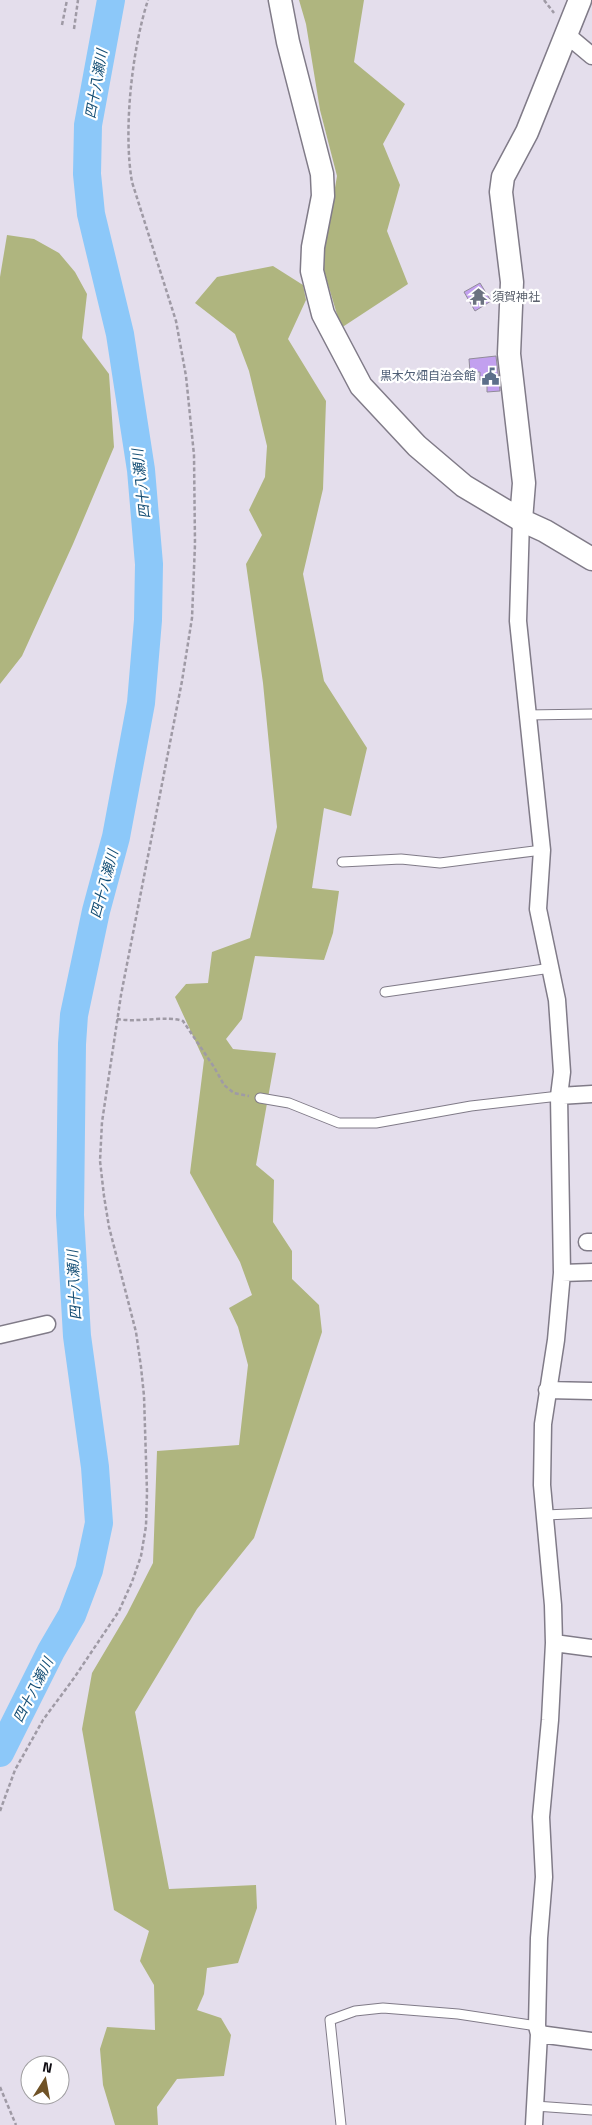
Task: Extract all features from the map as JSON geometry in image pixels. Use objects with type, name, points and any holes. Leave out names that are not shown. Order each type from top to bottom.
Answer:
[{"type":"street","points":[[280,0],[288,42],[322,174],[323,196],[313,247],[312,271],[323,314],[361,386],[417,446],[464,486],[522,520],[545,530],[592,559]]},
{"type":"street","points":[[534,2125],[539,1938],[544,1878],[541,1817],[550,1720],[554,1643],[542,1476],[543,1424],[556,1340],[562,1273],[559,1096],[562,1072],[557,1000],[538,910],[542,850],[526,715],[518,621],[524,483],[509,354],[512,282],[501,192],[503,177],[527,132],[580,0]]},
{"type":"street","points":[[567,35],[592,56]]},
{"type":"street","points":[[559,1096],[592,1094]]},
{"type":"street","points":[[562,1273],[592,1272]]},
{"type":"street","points":[[0,1335],[48,1324]]},
{"type":"street","points":[[548,1390],[592,1391]]},
{"type":"street","points":[[554,1643],[592,1648]]},
{"type":"street","points":[[538,2030],[592,2042]]},
{"type":"lane","points":[[526,715],[592,714]]},
{"type":"lane","points":[[342,862],[401,859],[440,863],[542,850]]},
{"type":"lane","points":[[385,992],[550,968]]},
{"type":"lane","points":[[260,1098],[289,1103],[339,1123],[376,1123],[471,1106],[559,1096]]},
{"type":"lane","points":[[546,1515],[592,1513]]},
{"type":"lane","points":[[341,2125],[330,2020],[355,2011],[383,2008],[458,2014],[538,2030]]},
{"type":"lane","points":[[535,2106],[592,2110]]},
{"type":"path","points":[[62,25],[67,0]]},
{"type":"path","points":[[74,28],[78,0]]},
{"type":"path","points":[[0,1811],[15,1770],[43,1720],[74,1678],[119,1610],[141,1556],[146,1526],[147,1492],[144,1396],[141,1367],[136,1332],[109,1227],[100,1161],[102,1122],[117,1020],[182,681],[192,618],[195,544],[194,456],[186,376],[176,321],[132,182],[129,166],[136,49],[148,0]]},
{"type":"path","points":[[117,1020],[164,1020],[175,1018],[183,1021],[224,1085],[234,1093],[260,1098]]},
{"type":"path","points":[[0,2087],[16,2125]]},
{"type":"green space","points":[[299,0],[364,0],[354,62],[405,104],[383,144],[400,185],[387,231],[408,284],[341,328],[322,264],[337,176],[320,110],[306,24]]},
{"type":"green space","points":[[7,235],[34,239],[59,253],[75,272],[87,294],[82,338],[109,374],[114,447],[73,544],[22,656],[0,684],[0,277]]},
{"type":"green space","points":[[273,266],[303,285],[306,300],[288,339],[326,401],[323,489],[303,574],[324,681],[367,748],[351,816],[324,808],[312,888],[339,891],[333,933],[324,960],[255,956],[242,1019],[226,1039],[233,1049],[276,1053],[256,1165],[274,1180],[273,1222],[292,1251],[292,1279],[319,1305],[322,1332],[254,1538],[197,1609],[135,1712],[169,1889],[256,1885],[257,1908],[238,1963],[207,1968],[204,1994],[197,2010],[221,2018],[231,2035],[224,2076],[177,2079],[157,2107],[158,2125],[115,2125],[103,2085],[100,2049],[107,2027],[155,2030],[154,1985],[140,1961],[149,1931],[114,1910],[82,1729],[92,1673],[127,1614],[153,1563],[157,1451],[239,1445],[248,1365],[238,1327],[229,1308],[252,1295],[240,1262],[190,1173],[204,1060],[175,997],[186,984],[208,983],[212,952],[250,938],[277,827],[263,683],[246,564],[262,535],[249,510],[265,477],[267,446],[249,371],[235,334],[195,303],[217,277]]},
{"type":"building","name":"須賀神社","points":[[480,283],[491,301],[475,311],[464,292]]},
{"type":"building","name":"黒木欠畑自治会館","points":[[496,356],[500,391],[487,392],[487,380],[480,380],[480,372],[470,372],[469,359]]},
{"type":"waterway","name":"四十八瀬川","points":[[0,1753],[51,1651],[72,1615],[89,1570],[99,1523],[95,1467],[77,1336],[70,1215],[72,1044],[74,1015],[96,911],[116,837],[141,703],[148,620],[149,564],[141,470],[120,334],[91,214],[87,174],[88,125],[111,0]]},
{"type":"place","name":"須賀神社","points":[[478,297]]},
{"type":"place","name":"黒木欠畑自治会館","points":[[490,376]]}]
